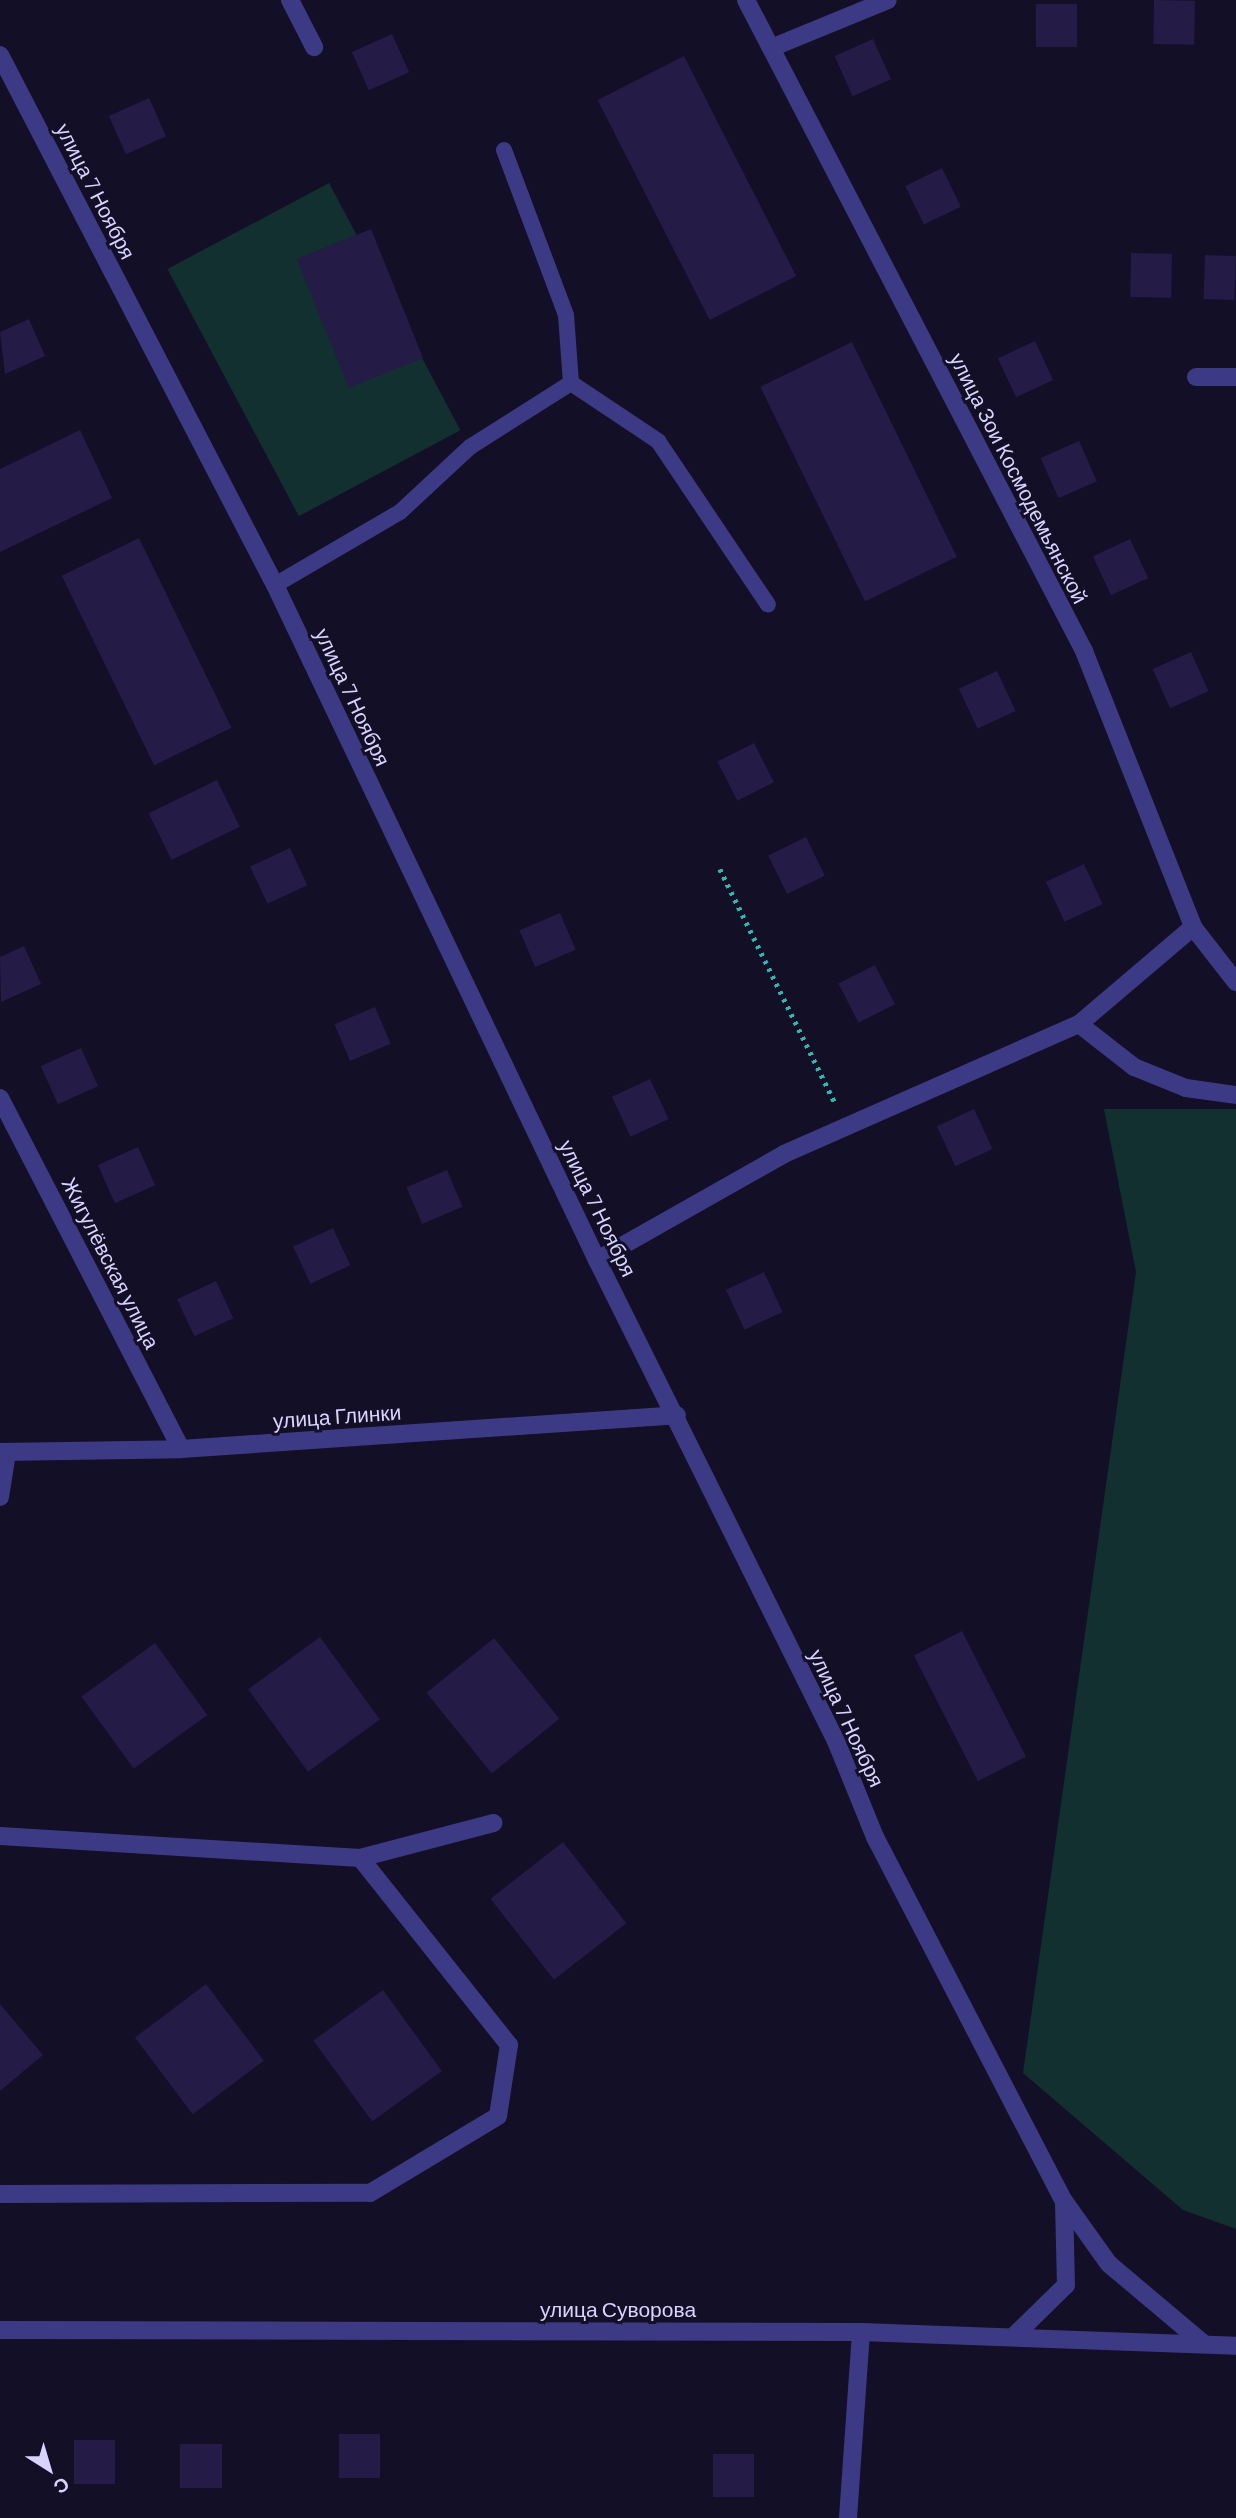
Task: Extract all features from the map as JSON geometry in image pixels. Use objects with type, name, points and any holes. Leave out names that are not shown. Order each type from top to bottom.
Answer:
[{"type":"street","points":[[290,0],[314,47]]},
{"type":"street","name":"улица Зои Космодемьянской","points":[[746,0],[1084,652],[1194,927],[1236,982]]},
{"type":"street","points":[[771,48],[888,0]]},
{"type":"street","name":"улица 7 Ноября","points":[[0,55],[275,585],[597,1260],[677,1415],[876,1837],[1064,2201],[1109,2264],[1204,2344]]},
{"type":"street","points":[[1196,377],[1236,377]]},
{"type":"street","points":[[597,1260],[846,1125],[1079,1024],[1194,927]]},
{"type":"street","points":[[1079,1024],[1134,1067],[1186,1088],[1236,1095]]},
{"type":"street","name":"Жигулёвская улица","points":[[0,1098],[181,1449]]},
{"type":"street","name":"улица Глинки","points":[[4,1452],[181,1449],[677,1415]]},
{"type":"street","points":[[0,1497],[4,1452]]},
{"type":"street","points":[[0,1836],[360,1857],[493,1823]]},
{"type":"street","points":[[0,2194],[370,2193],[498,2116],[509,2045],[360,1857]]},
{"type":"street","points":[[1015,2335],[1066,2285],[1064,2201]]},
{"type":"street","name":"улица Суворова","points":[[0,2330],[861,2332],[1015,2335],[1236,2346]]},
{"type":"street","points":[[848,2518],[861,2332]]},
{"type":"lane","points":[[504,150],[566,314],[571,383]]},
{"type":"lane","points":[[275,585],[400,512],[470,447],[571,383]]},
{"type":"lane","points":[[571,383],[659,441],[768,605]]},
{"type":"path","points":[[720,869],[846,1125]]},
{"type":"green space","points":[[329,183],[460,430],[299,516],[167,269]]},
{"type":"green space","points":[[1104,1109],[1236,1109],[1236,2229],[1183,2210],[1023,2073],[1136,1272]]},
{"type":"building","points":[[1154,0],[1195,1],[1194,45],[1153,44]]},
{"type":"building","points":[[1036,4],[1077,4],[1077,47],[1036,47]]},
{"type":"building","points":[[392,34],[409,72],[369,90],[352,52]]},
{"type":"building","points":[[873,39],[891,79],[853,96],[835,56]]},
{"type":"building","points":[[684,56],[796,276],[710,320],[598,100]]},
{"type":"building","points":[[149,98],[166,136],[126,154],[109,116]]},
{"type":"building","points":[[942,168],[961,207],[924,225],[905,186]]},
{"type":"building","points":[[371,229],[423,358],[349,388],[297,259]]},
{"type":"building","points":[[1131,253],[1172,254],[1171,298],[1130,297]]},
{"type":"building","points":[[1205,255],[1236,256],[1234,300],[1203,299]]},
{"type":"building","points":[[29,319],[45,356],[5,374],[0,332]]},
{"type":"building","points":[[1035,341],[1053,380],[1016,397],[998,358]]},
{"type":"building","points":[[852,342],[957,557],[865,602],[760,387]]},
{"type":"building","points":[[80,430],[112,498],[0,552],[0,469]]},
{"type":"building","points":[[1079,441],[1097,481],[1059,498],[1041,458]]},
{"type":"building","points":[[139,538],[231,728],[154,765],[62,576]]},
{"type":"building","points":[[1130,539],[1148,578],[1111,595],[1093,556]]},
{"type":"building","points":[[1191,652],[1208,691],[1170,708],[1153,669]]},
{"type":"building","points":[[997,671],[1016,711],[978,729],[959,689]]},
{"type":"building","points":[[754,743],[774,782],[737,801],[717,762]]},
{"type":"building","points":[[217,780],[240,827],[171,860],[149,813]]},
{"type":"building","points":[[806,837],[825,876],[787,894],[768,855]]},
{"type":"building","points":[[290,848],[307,885],[267,904],[250,867]]},
{"type":"building","points":[[1084,864],[1103,904],[1065,922],[1046,882]]},
{"type":"building","points":[[560,913],[576,950],[535,967],[519,930]]},
{"type":"building","points":[[24,946],[41,984],[1,1002],[0,957]]},
{"type":"building","points":[[875,965],[895,1004],[858,1023],[838,984]]},
{"type":"building","points":[[375,1007],[391,1044],[350,1061],[334,1024]]},
{"type":"building","points":[[81,1048],[98,1086],[58,1104],[41,1066]]},
{"type":"building","points":[[650,1079],[669,1119],[631,1137],[612,1097]]},
{"type":"building","points":[[974,1109],[993,1149],[955,1166],[937,1126]]},
{"type":"building","points":[[138,1147],[155,1185],[115,1203],[98,1165]]},
{"type":"building","points":[[447,1170],[463,1207],[422,1224],[406,1187]]},
{"type":"building","points":[[333,1228],[350,1265],[310,1284],[293,1247]]},
{"type":"building","points":[[764,1272],[783,1312],[745,1330],[726,1290]]},
{"type":"building","points":[[216,1281],[233,1318],[194,1336],[177,1299]]},
{"type":"building","points":[[962,1631],[1026,1757],[978,1781],[914,1656]]},
{"type":"building","points":[[320,1637],[380,1720],[308,1772],[248,1689]]},
{"type":"building","points":[[494,1638],[559,1719],[492,1774],[426,1693]]},
{"type":"building","points":[[155,1643],[207,1715],[134,1768],[81,1696]]},
{"type":"building","points":[[563,1842],[626,1923],[554,1980],[491,1899]]},
{"type":"building","points":[[206,1984],[264,2061],[193,2114],[135,2038]]},
{"type":"building","points":[[383,1990],[442,2071],[372,2121],[313,2041]]},
{"type":"building","points":[[0,2004],[43,2055],[0,2091]]},
{"type":"building","points":[[339,2434],[380,2434],[380,2478],[339,2478]]},
{"type":"building","points":[[74,2440],[115,2440],[115,2484],[74,2484]]},
{"type":"building","points":[[180,2444],[222,2444],[222,2488],[180,2488]]},
{"type":"building","points":[[713,2454],[754,2454],[754,2497],[713,2497]]}]
